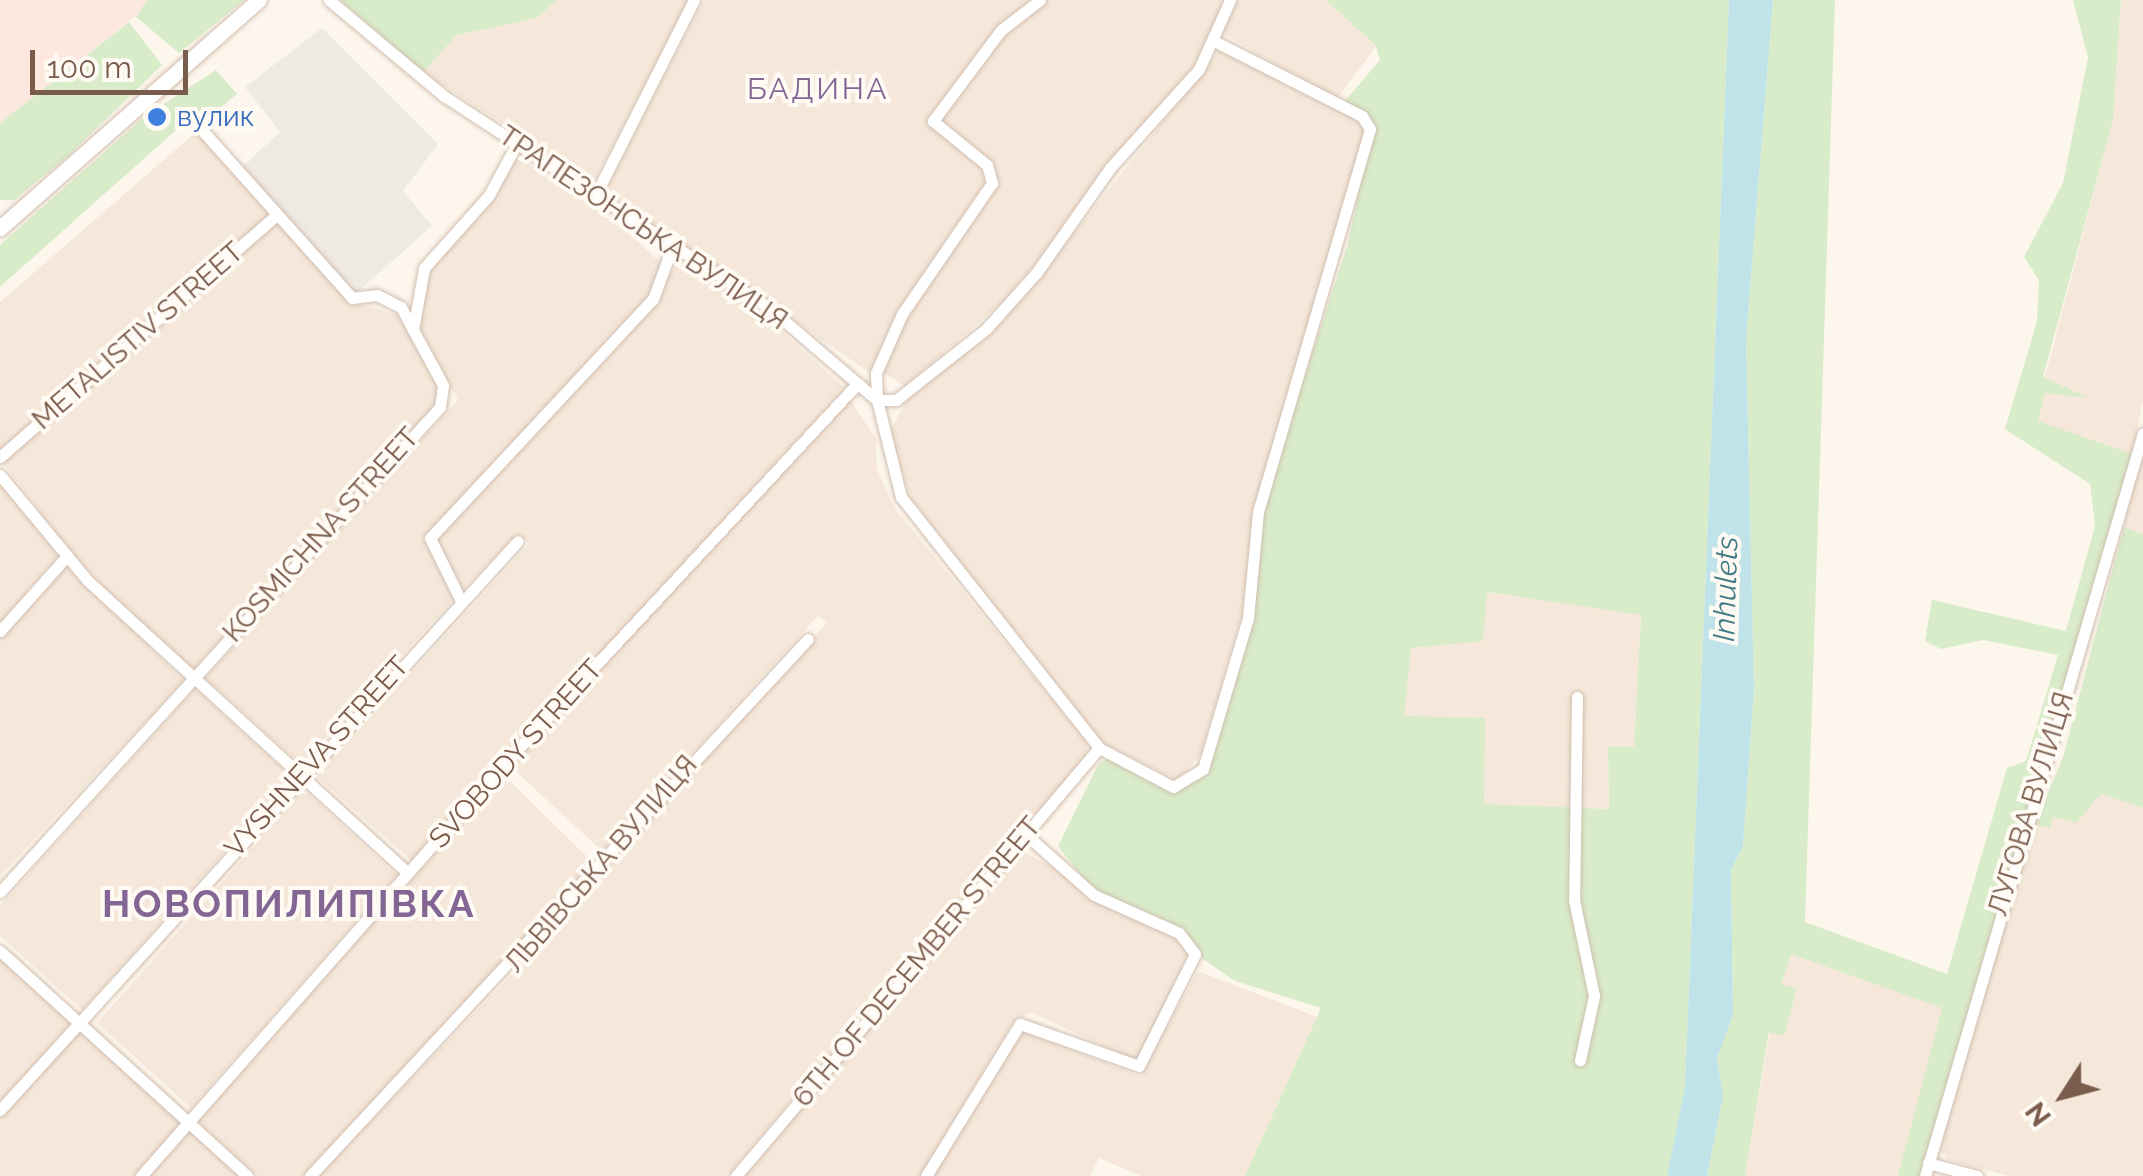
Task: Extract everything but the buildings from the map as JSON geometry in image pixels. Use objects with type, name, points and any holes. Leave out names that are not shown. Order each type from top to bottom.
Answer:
[{"type":"main road","points":[[0,228],[259,0]]},
{"type":"street","name":"ТРАПЕЗОНСЬКА ВУЛИЦЯ","points":[[329,0],[367,39],[517,144],[674,242],[877,400]]},
{"type":"street","points":[[598,192],[694,0]]},
{"type":"street","points":[[1040,0],[1001,30],[933,121],[987,165],[992,183],[902,314],[876,373],[877,400],[901,497],[1099,748],[1173,786],[1187,783],[1203,769],[1248,618],[1258,512],[1370,128],[1362,116],[1216,42]]},
{"type":"street","points":[[877,400],[896,400],[986,329],[1216,42],[1230,0]]},
{"type":"street","points":[[193,120],[276,215]]},
{"type":"street","points":[[413,330],[424,268],[490,194],[517,144]]},
{"type":"street","name":"KOSMICHNA STREET","points":[[0,892],[440,407],[443,385],[401,307],[377,295],[352,298],[276,215]]},
{"type":"street","name":"METALISTIV STREET","points":[[0,457],[276,215]]},
{"type":"street","points":[[460,601],[430,538],[457,504],[628,330],[666,282],[674,242]]},
{"type":"street","name":"SVOBODY STREET","points":[[142,1176],[408,873],[858,383]]},
{"type":"street","name":"ЛУГОВА ВУЛИЦЯ","points":[[1926,1170],[2143,433]]},
{"type":"street","points":[[0,474],[67,556],[192,679],[408,873]]},
{"type":"street","name":"VYSHNEVA STREET","points":[[0,1110],[518,541]]},
{"type":"street","points":[[0,631],[67,556]]},
{"type":"street","name":"ЛЬВІВСЬКА ВУЛИЦЯ","points":[[310,1176],[808,639]]},
{"type":"street","points":[[1576,696],[1574,900],[1594,996],[1580,1060]]},
{"type":"street","name":"6TH OF DECEMBER STREET","points":[[736,1176],[1099,748]]},
{"type":"street","points":[[926,1176],[1020,1024],[1138,1066],[1196,954],[1179,933],[1094,894],[1024,833]]},
{"type":"street","points":[[0,951],[192,1120],[248,1176]]},
{"type":"street","points":[[1926,1170],[1978,1176]]},
{"type":"shaded area","points":[[0,0],[147,0],[151,4],[0,123]]},
{"type":"shaded area","points":[[556,0],[690,0],[593,182],[423,72],[457,35],[537,18]]},
{"type":"shaded area","points":[[704,0],[1030,0],[927,120],[982,167],[985,183],[897,311],[870,373],[605,191]]},
{"type":"shaded area","points":[[1046,0],[1225,0],[1195,70],[1004,301],[905,386],[881,371],[912,307],[995,183],[990,163],[936,121],[1004,31]]},
{"type":"shaded area","points":[[1234,0],[1326,0],[1376,46],[1337,98],[1223,34]]},
{"type":"shaded area","points":[[2121,0],[2143,0],[2143,400],[2132,454],[2032,426],[2113,120]]},
{"type":"shaded area","points":[[322,28],[438,144],[403,191],[432,226],[355,294],[241,168],[280,132],[245,87]]},
{"type":"shaded area","points":[[1219,51],[1362,122],[1364,135],[1254,506],[1242,615],[1200,756],[1177,780],[1101,742],[912,500],[889,433],[906,401],[1041,275]]},
{"type":"shaded area","points":[[196,132],[271,216],[0,450],[0,302]]},
{"type":"shaded area","points":[[517,156],[625,230],[663,265],[662,281],[425,537],[454,599],[301,764],[205,678],[458,400],[416,327],[428,270]]},
{"type":"shaded area","points":[[278,222],[351,301],[397,315],[441,385],[435,407],[192,671],[82,566],[3,463]]},
{"type":"shaded area","points":[[682,257],[726,282],[845,388],[411,860],[317,777],[529,544],[518,534],[462,590],[437,539],[617,348]]},
{"type":"shaded area","points":[[849,398],[876,438],[877,469],[895,509],[1088,743],[1084,758],[727,1176],[318,1176],[595,888],[649,812],[827,623],[818,616],[602,851],[509,765]]},
{"type":"shaded area","points":[[2143,448],[2143,534],[2124,527]]},
{"type":"shaded area","points":[[0,483],[58,556],[0,623]]},
{"type":"shaded area","points":[[62,563],[184,680],[0,876],[0,638]]},
{"type":"shaded area","points":[[1486,592],[1641,614],[1634,748],[1608,748],[1609,809],[1483,804],[1404,716],[1411,648],[1483,640]]},
{"type":"shaded area","points":[[195,689],[292,777],[82,1010],[0,936],[0,906]]},
{"type":"shaded area","points":[[504,775],[595,865],[303,1176],[256,1176],[198,1121]]},
{"type":"shaded area","points":[[2077,785],[2143,808],[2143,1176],[2009,1176],[1948,1160],[1940,1149],[2038,809]]},
{"type":"shaded area","points":[[304,790],[397,875],[191,1108],[97,1023]]},
{"type":"shaded area","points":[[1016,847],[1178,938],[1188,954],[1137,1061],[1030,1012],[1013,1022],[921,1176],[743,1176]]},
{"type":"shaded area","points":[[1790,953],[1943,1008],[1898,1176],[1745,1176],[1770,1032],[1784,1035],[1797,990],[1781,985]]},
{"type":"shaded area","points":[[0,957],[71,1023],[0,1106]]},
{"type":"shaded area","points":[[1198,971],[1317,1017],[1245,1176],[1141,1176],[1099,1158],[1090,1176],[929,1176],[1020,1030],[1140,1076]]},
{"type":"shaded area","points":[[81,1029],[183,1120],[136,1176],[0,1176],[0,1118]]},
{"type":"shaded area","points":[[191,1131],[244,1176],[150,1176]]},
{"type":"green space","points":[[147,0],[244,0],[179,53],[136,17]]},
{"type":"green space","points":[[340,0],[556,0],[537,18],[457,35],[423,72]]},
{"type":"green space","points":[[1326,0],[1729,0],[1685,1086],[1667,1176],[1245,1176],[1321,1008],[1235,981],[1203,959],[1183,928],[1091,888],[1058,846],[1099,763],[1110,758],[1171,790],[1205,772],[1253,621],[1260,512],[1347,247],[1373,128],[1345,101],[1380,60],[1376,46]],"holes":[[[1487,592],[1641,615],[1634,747],[1608,747],[1609,809],[1484,804],[1485,718],[1404,716],[1411,648],[1483,641]]]},
{"type":"green space","points":[[1773,0],[1835,0],[1805,922],[1947,974],[2007,768],[2026,761],[2058,655],[1983,640],[1941,649],[1925,641],[1932,600],[2066,631],[2095,526],[2090,484],[2005,429],[2037,321],[2039,280],[2024,257],[2063,183],[2088,57],[2073,0],[2121,0],[2113,120],[2043,377],[2089,398],[2045,393],[2038,421],[2135,455],[1921,1176],[1898,1176],[1942,1008],[1791,954],[1781,984],[1797,989],[1784,1036],[1769,1032],[1745,1176],[1707,1176],[1723,1096],[1717,1058],[1733,1015],[1731,870],[1743,846],[1754,689],[1746,339]]},
{"type":"green space","points":[[129,22],[162,65],[66,158],[14,200],[0,200],[0,123]]},
{"type":"green space","points":[[216,70],[237,94],[203,122],[194,114],[0,287],[0,245],[144,117]]},
{"type":"green space","points":[[2124,527],[2143,534],[2143,808],[2101,794],[2076,823],[2054,817],[2049,828],[2035,824],[2063,757]]},
{"type":"water","name":"Inhulets","points":[[1729,0],[1773,0],[1746,339],[1754,689],[1743,846],[1731,870],[1733,1015],[1717,1058],[1723,1096],[1707,1176],[1667,1176],[1685,1086]]},
{"type":"place","name":"вулик","points":[[157,117]]},
{"type":"district","name":"БАДИНА","points":[[818,89]]},
{"type":"district","name":"НОВОПИЛИПІВКА","points":[[289,904]]}]
